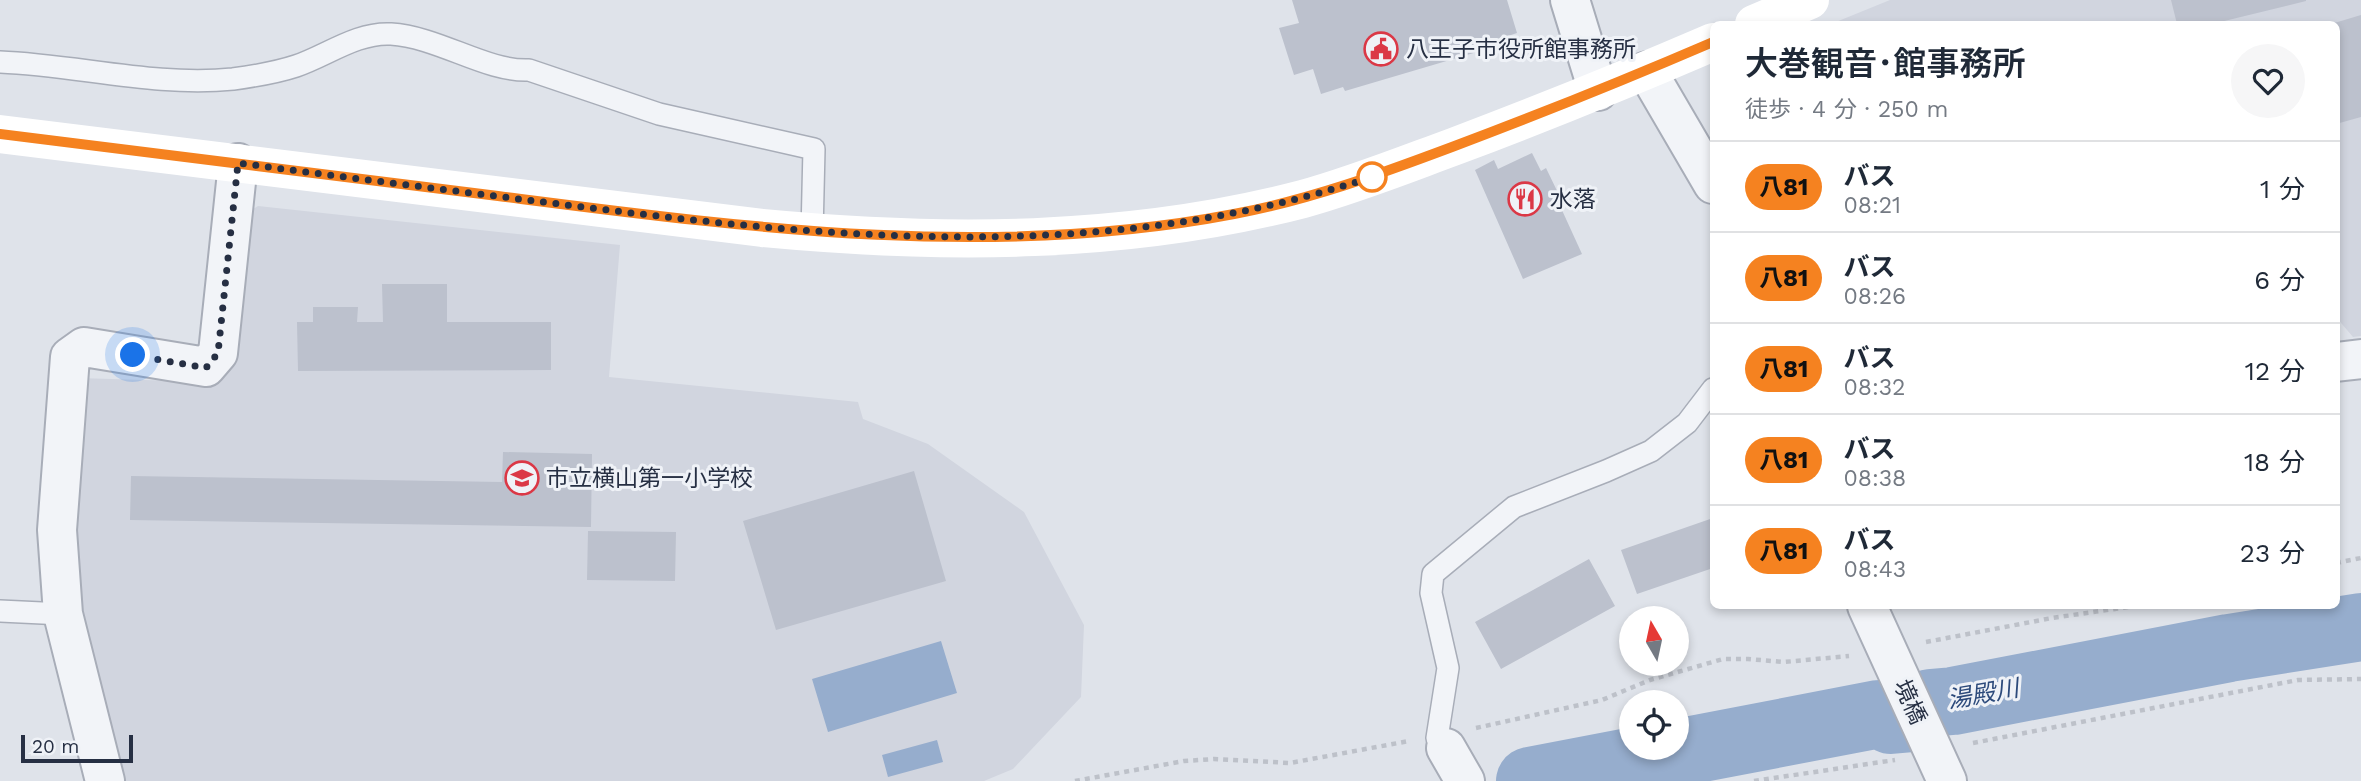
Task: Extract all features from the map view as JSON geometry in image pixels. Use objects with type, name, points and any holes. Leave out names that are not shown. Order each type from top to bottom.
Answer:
[{"type":"main road","points":[[1761,21],[1810,0]]},
{"type":"main road","points":[[0,134],[667,218],[812,233],[963,238],[1035,236],[1149,228],[1226,216],[1342,187],[1598,91],[1710,43]]},
{"type":"street","points":[[1570,0],[1598,91]]},
{"type":"street","points":[[1647,71],[1710,179]]},
{"type":"street","points":[[105,781],[63,614],[57,530],[70,357],[84,347],[206,368],[218,353],[238,163]]},
{"type":"street","points":[[2340,362],[2361,359]]},
{"type":"street","name":"境橋","points":[[1868,609],[1936,758]]},
{"type":"street","points":[[1441,743],[1465,781]]},
{"type":"lane","points":[[0,62],[43,64],[171,79],[229,79],[266,75],[297,66],[362,38],[389,34],[430,40],[511,71],[528,70],[659,114],[814,149],[812,233]]},
{"type":"lane","points":[[1441,743],[1448,668],[1432,593],[1433,574],[1514,507],[1651,451],[1687,423],[1710,393]]},
{"type":"lane","points":[[0,611],[63,614]]},
{"type":"path","points":[[2340,562],[2361,558]]},
{"type":"path","points":[[1075,781],[1184,761],[1213,759],[1290,764],[1414,740],[1441,743],[1602,700],[1650,680],[1723,659],[1784,662],[1890,657],[1928,642],[2114,609]]},
{"type":"path","points":[[1755,781],[1892,760],[1936,758],[2298,680],[2361,679]]},
{"type":"shaded area","points":[[1890,0],[2361,0],[2361,336],[2353,337],[2340,322],[2340,21],[1838,21]]},
{"type":"shaded area","name":"市立横山第一小学校","points":[[258,206],[620,245],[609,377],[858,402],[863,419],[928,444],[1024,512],[1084,625],[1081,697],[1013,769],[984,781],[111,781],[61,541],[78,378],[212,382],[239,218]]},
{"type":"water","points":[[941,641],[957,693],[828,732],[812,679]]},
{"type":"water","points":[[937,740],[943,762],[888,777],[882,755]]},
{"type":"building","name":"八王子市役所館事務所","points":[[1292,0],[1507,0],[1517,33],[1475,47],[1477,52],[1345,91],[1343,87],[1321,94],[1313,69],[1294,75],[1279,28],[1299,23]]},
{"type":"building","points":[[2171,0],[2306,0],[2224,21],[2176,21]]},
{"type":"building","points":[[2361,15],[2361,117],[2340,123],[2340,21]]},
{"type":"building","points":[[1532,153],[1541,171],[1546,168],[1560,197],[1553,200],[1557,209],[1561,208],[1582,254],[1523,279],[1475,170],[1494,160],[1498,169]]},
{"type":"building","points":[[382,284],[447,284],[447,322],[551,322],[551,370],[298,371],[297,322],[313,322],[313,307],[358,307],[357,322],[383,322]]},
{"type":"building","points":[[503,452],[592,454],[591,527],[130,520],[131,476],[502,482]]},
{"type":"building","points":[[914,471],[946,581],[776,630],[743,521]]},
{"type":"building","points":[[1710,519],[1710,569],[1637,594],[1621,550]]},
{"type":"building","points":[[588,531],[676,532],[675,581],[587,580]]},
{"type":"building","points":[[1589,559],[1615,606],[1501,669],[1475,622]]},
{"type":"waterway","name":"湯殿川","points":[[1530,781],[1879,714],[1891,720],[1914,718],[1930,703],[1953,701],[2229,648],[2361,627]]},
{"type":"bus line","name":"八81","points":[[0,134],[667,218],[812,233],[963,238],[1104,233],[1236,214],[1342,187],[1571,102],[1710,43]]},
{"type":"place","name":"八王子市役所館事務所","points":[[1381,49]]},
{"type":"place","name":"水落","points":[[1525,199]]},
{"type":"place","name":"市立横山第一小学校","points":[[522,478]]},
{"type":"route","points":[[133,355],[206,368],[218,353],[238,163],[762,228],[812,233],[963,238],[1104,233],[1149,228],[1236,214],[1302,199],[1372,177]]}]
